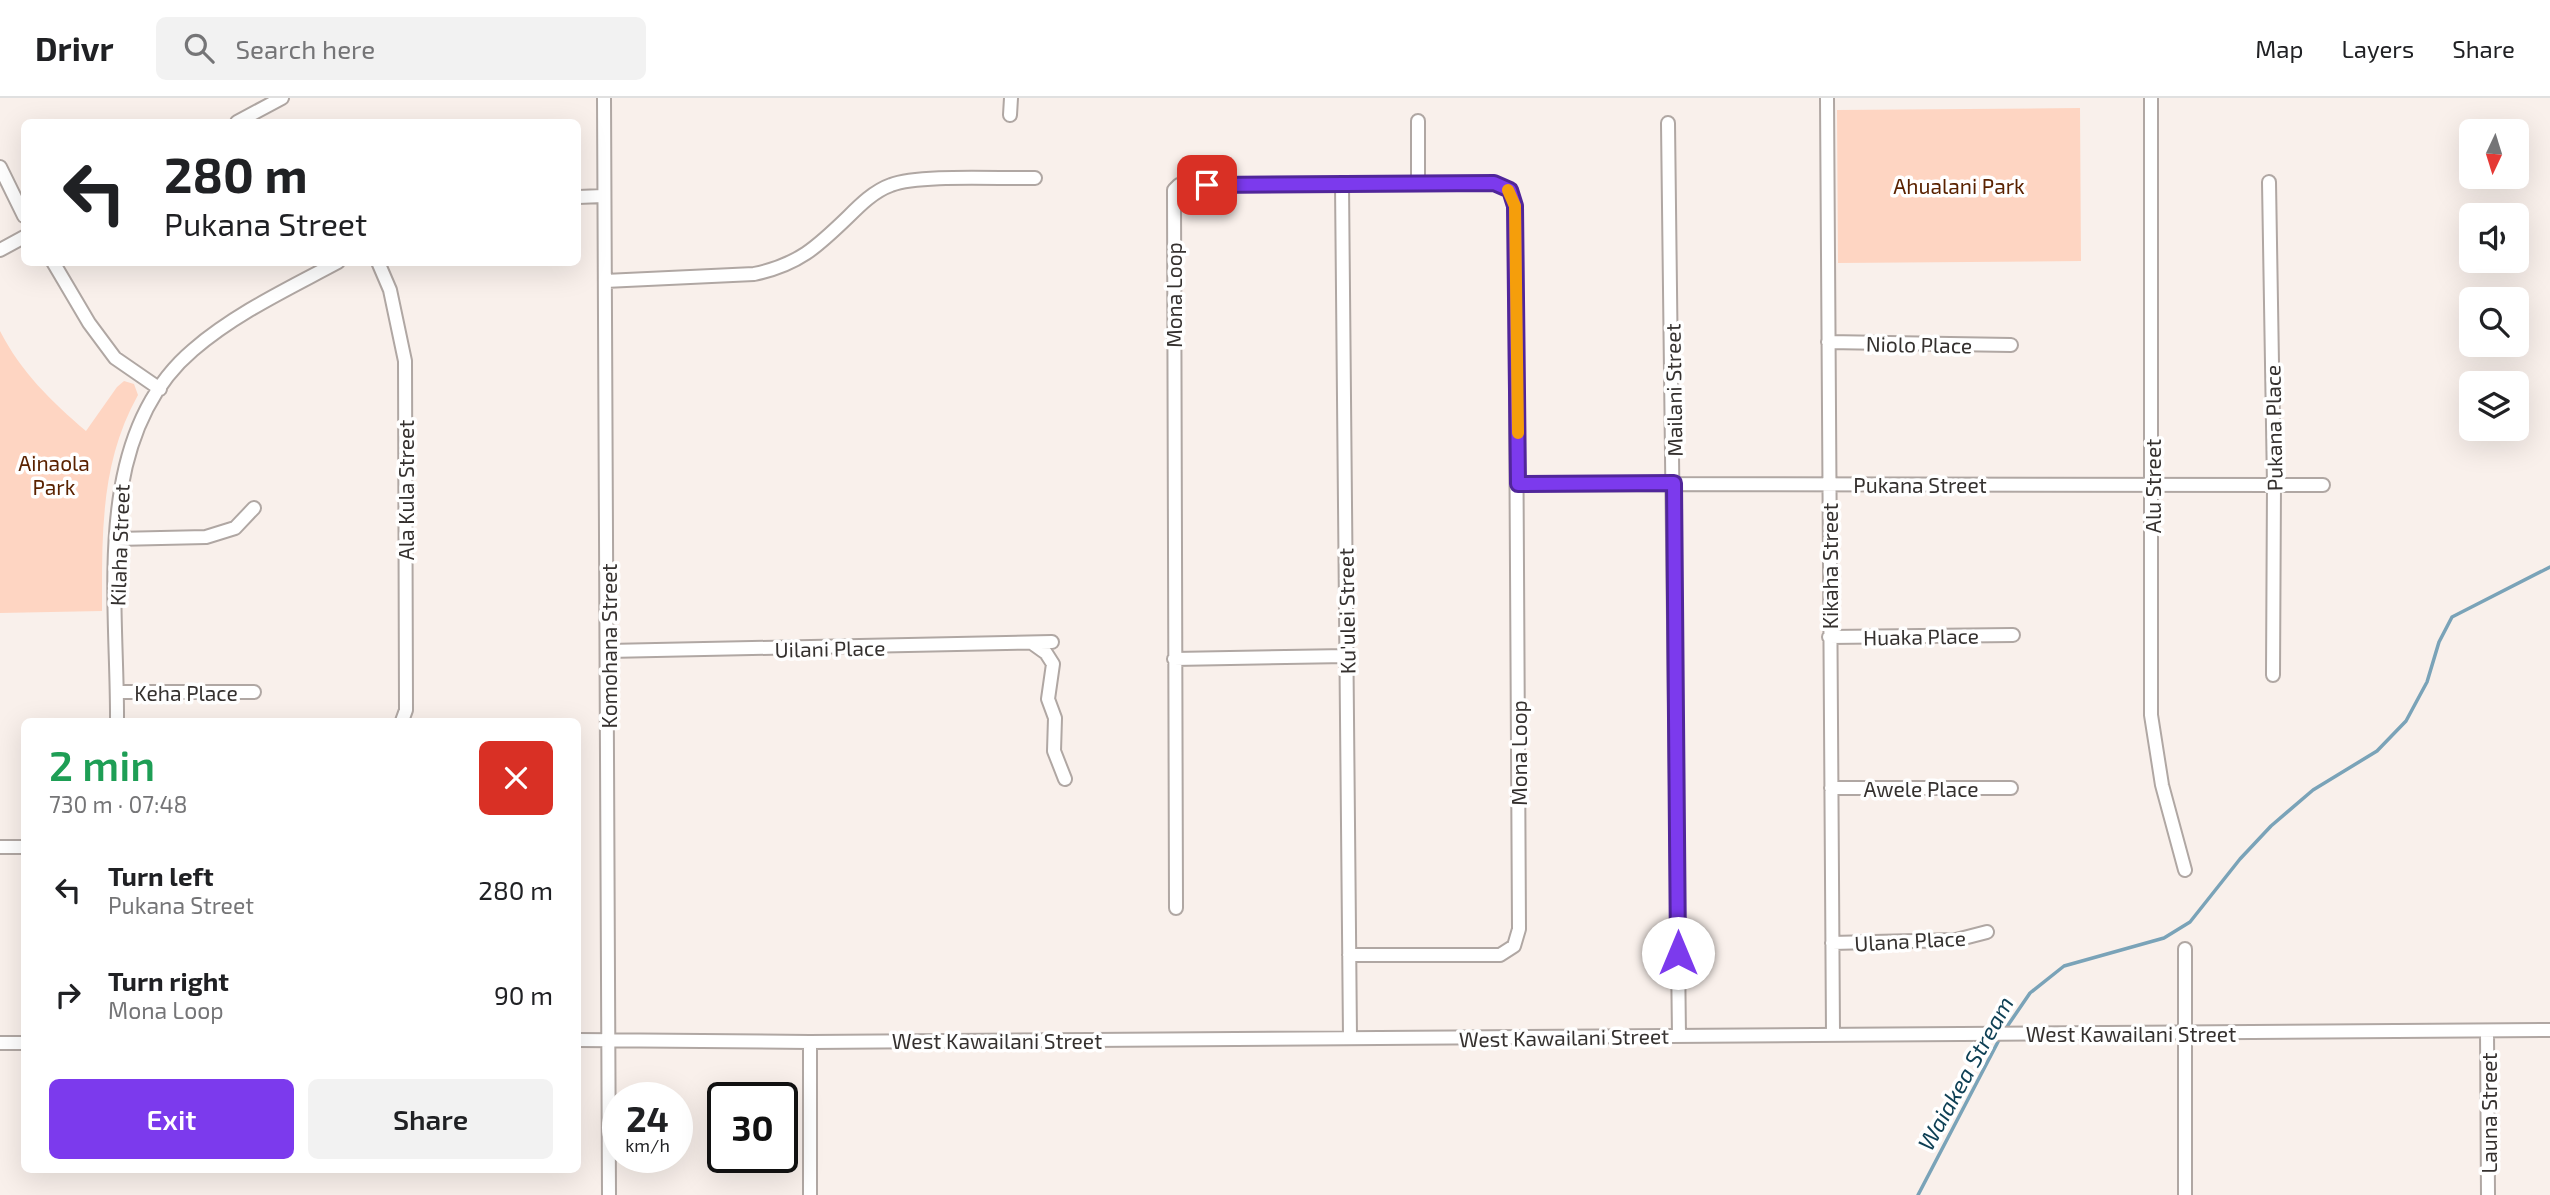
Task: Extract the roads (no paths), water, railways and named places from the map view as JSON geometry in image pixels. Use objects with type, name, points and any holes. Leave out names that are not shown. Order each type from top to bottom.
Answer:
[{"type":"street","points":[[243,119],[282,98]]},
{"type":"street","name":"Komohana Street","points":[[604,98],[609,1195]]},
{"type":"street","points":[[1010,115],[1011,98]]},
{"type":"street","name":"Kikaha Street","points":[[1827,98],[1833,1034]]},
{"type":"street","name":"Alu Street","points":[[2151,98],[2153,738],[2162,785],[2185,870]]},
{"type":"street","points":[[1418,121],[1418,183]]},
{"type":"street","name":"Mailani Street","points":[[1668,123],[1679,1036]]},
{"type":"street","points":[[0,167],[21,210]]},
{"type":"street","points":[[605,281],[754,274],[773,270],[807,254],[866,200],[891,185],[925,180],[1035,178]]},
{"type":"street","name":"Pukana Place","points":[[2269,182],[2274,485],[2273,675]]},
{"type":"street","name":"Mona Loop","points":[[1176,908],[1174,190],[1179,185],[1494,183],[1510,190],[1515,206],[1519,929],[1514,946],[1500,955],[1349,956]]},
{"type":"street","name":"Ku'ulei Street","points":[[1342,184],[1350,1037]]},
{"type":"street","points":[[581,197],[603,196]]},
{"type":"street","points":[[0,250],[21,239]]},
{"type":"street","points":[[56,266],[89,323],[114,358],[160,389]]},
{"type":"street","name":"Kilaha Street","points":[[117,718],[116,539],[123,467],[137,426],[160,389],[190,352],[231,320],[331,266]]},
{"type":"street","name":"Ala Kula Street","points":[[380,266],[390,290],[405,361],[406,710],[403,718]]},
{"type":"street","name":"Niolo Place","points":[[1828,342],[2011,345]]},
{"type":"street","name":"Pukana Street","points":[[1518,484],[2323,485]]},
{"type":"street","points":[[116,539],[205,537],[235,528],[254,508]]},
{"type":"street","name":"Huaka Place","points":[[1829,636],[2013,635]]},
{"type":"street","points":[[1032,642],[1046,653],[1053,664],[1048,699],[1055,718],[1054,751],[1065,779]]},
{"type":"street","name":"Uilani Place","points":[[608,651],[1052,642]]},
{"type":"street","points":[[1174,659],[1347,656]]},
{"type":"street","name":"Keha Place","points":[[117,692],[254,692]]},
{"type":"street","name":"Awele Place","points":[[1831,788],[2011,788]]},
{"type":"street","points":[[0,847],[21,847]]},
{"type":"street","name":"Ulana Place","points":[[1832,943],[1956,940],[1987,932]]},
{"type":"street","points":[[2185,949],[2185,1195]]},
{"type":"street","name":"West Kawailani Street","points":[[581,1040],[810,1042],[2550,1030]]},
{"type":"street","name":"Launa Street","points":[[2487,1031],[2488,1195]]},
{"type":"street","points":[[810,1042],[810,1195]]},
{"type":"street","points":[[0,1043],[21,1043]]},
{"type":"waterway","name":"Waiakea Stream","points":[[2004,1031],[2030,993],[2064,966],[2164,938],[2190,922],[2240,859],[2271,826],[2313,790],[2377,751],[2406,721],[2427,682],[2439,642],[2452,617],[2550,567]]},
{"type":"waterway","name":"Waiakea Stream","points":[[1918,1195],[2000,1038]]},
{"type":"park label","name":"Ahualani Park","points":[[1959,185]]},
{"type":"park label","name":"Ainaola Park","points":[[54,474]]}]
